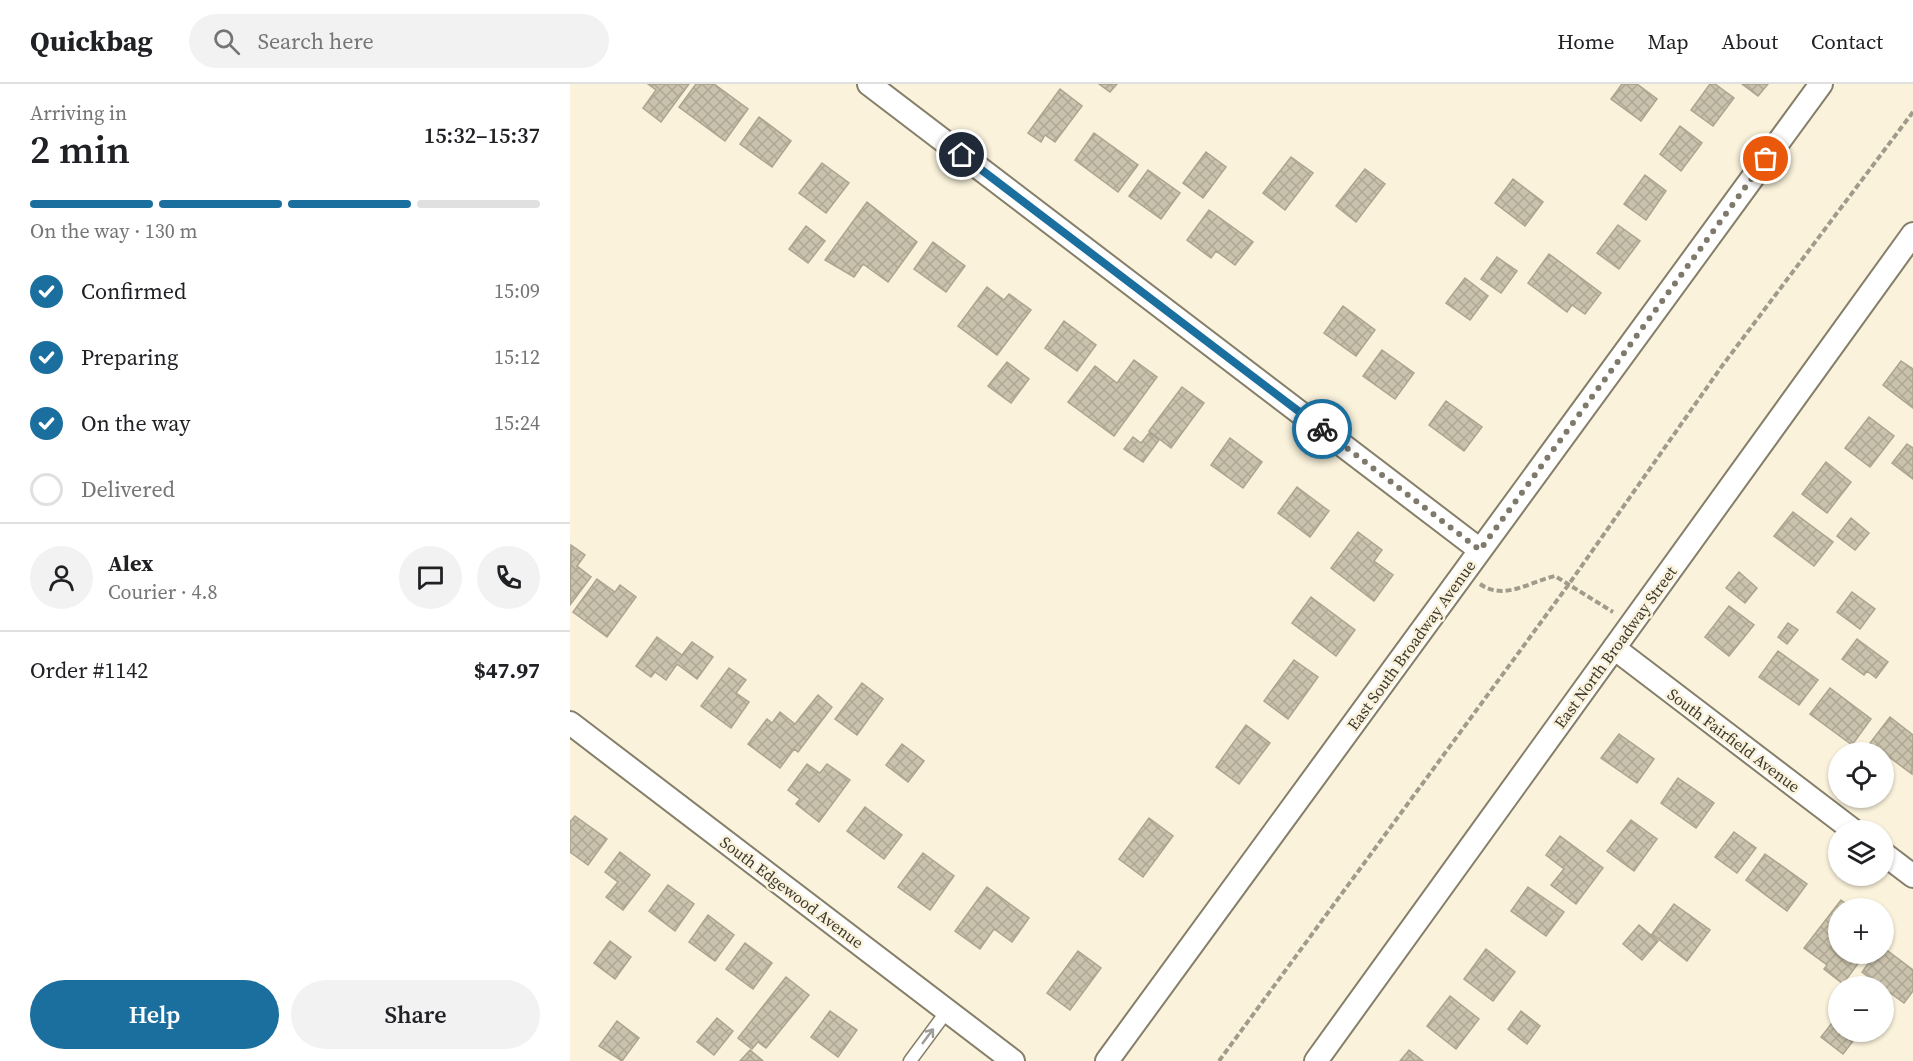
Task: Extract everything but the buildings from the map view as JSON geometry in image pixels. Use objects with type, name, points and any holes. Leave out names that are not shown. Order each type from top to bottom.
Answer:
[{"type":"street","points":[[869,84],[1480,550]]},
{"type":"street","name":"East South Broadway Avenue","points":[[1107,1061],[1821,84]]},
{"type":"street","name":"East North Broadway Street","points":[[1316,1061],[1913,234]]},
{"type":"street","name":"South Fairfield Avenue","points":[[1614,648],[1840,820]]},
{"type":"street","name":"South Edgewood Avenue","points":[[570,723],[1013,1061]]},
{"type":"street","points":[[1894,862],[1913,876]]},
{"type":"lane","points":[[910,1061],[947,1011]]},
{"type":"path","points":[[1219,1061],[1569,584],[1722,366],[1913,112]]},
{"type":"path","points":[[1464,573],[1487,589],[1498,593],[1509,592],[1555,576],[1631,625]]},
{"type":"way so far","points":[[1322,429],[1480,550],[1766,159]]},
{"type":"route","points":[[962,155],[1322,429]]}]
